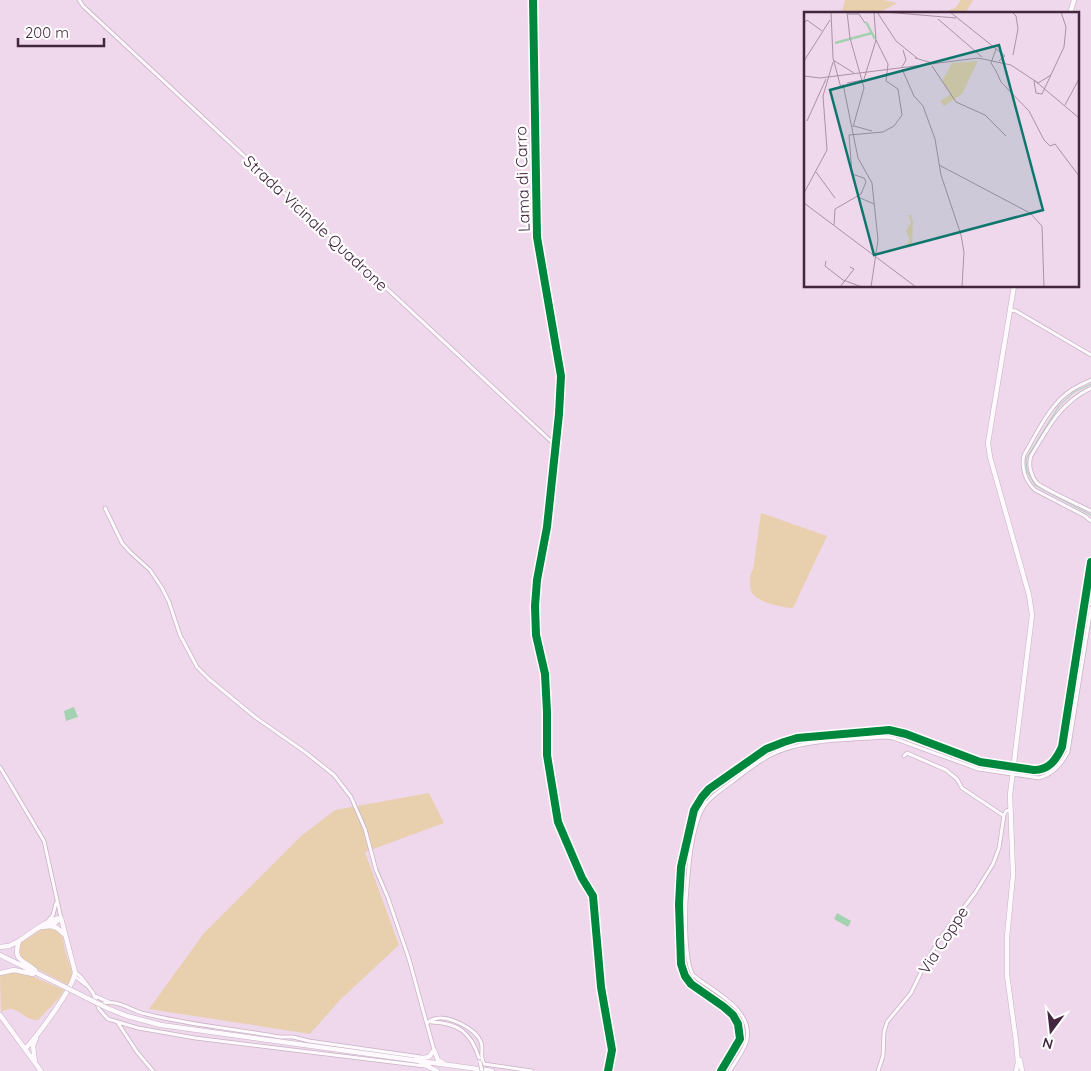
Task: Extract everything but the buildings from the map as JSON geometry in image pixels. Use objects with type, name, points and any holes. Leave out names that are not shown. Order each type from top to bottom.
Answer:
[{"type":"main road","points":[[1014,288],[988,443],[990,457],[1029,595],[1032,615],[1012,771],[1010,810],[1013,875],[1007,937],[1007,975],[1022,1071]]},
{"type":"main road","points":[[0,947],[9,946],[40,927],[49,924],[53,918],[61,918],[74,974],[71,985],[37,1036],[25,1049]]},
{"type":"main road","points":[[49,924],[61,930],[66,937]]},
{"type":"main road","points":[[18,941],[17,957],[40,975]]},
{"type":"main road","points":[[0,955],[108,1008],[127,1016],[161,1025],[492,1071]]},
{"type":"main road","points":[[0,973],[14,970],[49,979]]},
{"type":"main road","points":[[0,1015],[41,1071]]},
{"type":"main road","points":[[35,1063],[33,1046],[37,1036]]},
{"type":"main road","points":[[1016,1041],[1016,1071]]},
{"type":"main road","points":[[25,1049],[33,1046]]},
{"type":"main road","points":[[413,1060],[429,1057],[434,1050]]},
{"type":"main road","points":[[434,1050],[438,1060],[446,1065]]},
{"type":"main road","points":[[413,1060],[437,1071]]},
{"type":"main road","points":[[452,1071],[463,1067]]},
{"type":"street","name":"Strada Vicinale Quadrone","points":[[80,0],[82,6],[554,445]]},
{"type":"street","name":"Lama di Carro","points":[[533,0],[538,237],[560,376],[547,527],[537,580],[535,606],[536,634],[545,674],[547,755],[558,822],[582,878],[593,896],[601,986],[612,1050],[608,1071]]},
{"type":"street","points":[[1010,310],[1016,311],[1091,356]]},
{"type":"street","points":[[1091,511],[1037,482],[1030,463],[1031,456],[1062,408],[1078,394],[1091,387],[1090,381],[1073,389],[1051,411],[1024,455],[1023,464],[1027,480],[1035,490],[1091,521]]},
{"type":"street","points":[[1023,464],[1030,463]]},
{"type":"street","points":[[105,508],[122,543],[150,570],[162,588],[169,602],[180,635],[197,667],[255,717],[334,774],[352,797],[365,830],[376,870],[388,898],[409,959],[434,1050]]},
{"type":"street","points":[[730,1071],[744,1048],[746,1041],[746,1025],[742,1014],[693,975],[690,968],[686,907],[689,868],[700,814],[704,805],[754,765],[773,754],[796,746],[839,741],[885,736],[978,769],[1041,770],[1049,766],[1062,747],[1091,562]]},
{"type":"street","points":[[1084,603],[1091,604]]},
{"type":"street","points":[[721,1071],[737,1045],[740,1033],[737,1020],[724,1007],[691,984],[685,976],[681,964],[679,894],[681,867],[694,810],[702,797],[714,786],[766,749],[775,745],[797,738],[889,730],[906,734],[980,762],[1039,778],[1054,771],[1068,752],[1091,608]]},
{"type":"street","points":[[1073,675],[1080,677]]},
{"type":"street","points":[[838,734],[839,741]]},
{"type":"street","points":[[928,751],[931,743]]},
{"type":"street","points":[[904,756],[907,752],[940,766],[957,780],[962,788],[1004,816],[1006,811],[1010,810]]},
{"type":"street","points":[[1049,766],[1054,771]]},
{"type":"street","points":[[0,767],[44,841],[61,918]]},
{"type":"street","points":[[714,786],[718,792]]},
{"type":"street","name":"Via Coppe","points":[[878,1071],[883,1056],[884,1032],[887,1022],[911,993],[941,937],[975,893],[993,864],[999,848],[1004,816]]},
{"type":"street","points":[[681,867],[689,868]]},
{"type":"street","points":[[49,924],[56,900]]},
{"type":"street","points":[[680,943],[688,943]]},
{"type":"street","points":[[74,974],[86,985]]},
{"type":"street","points":[[74,974],[97,998],[143,1014],[198,1025],[280,1037],[293,1037],[308,1041],[415,1055],[424,1058]]},
{"type":"street","points":[[71,985],[82,982]]},
{"type":"street","points":[[92,993],[99,1009],[108,1019],[156,1032],[429,1067]]},
{"type":"street","points":[[99,1009],[101,1005],[109,1002]]},
{"type":"street","points":[[724,1007],[728,1002]]},
{"type":"street","points":[[428,1023],[434,1019],[448,1020],[457,1022],[473,1031],[481,1042],[480,1056],[484,1064],[532,1071]]},
{"type":"street","points":[[118,1022],[137,1052],[153,1071]]},
{"type":"street","points":[[428,1023],[455,1026],[465,1032],[475,1047],[482,1071]]},
{"type":"shaded area","points":[[845,0],[884,0],[897,3],[881,12],[842,12]]},
{"type":"shaded area","points":[[961,0],[973,0],[966,12],[946,12],[956,7]]},
{"type":"shaded area","points":[[761,513],[827,536],[793,608],[777,606],[760,600],[751,591],[750,577],[753,570]]},
{"type":"shaded area","points":[[74,707],[78,717],[66,721],[64,711]]},
{"type":"shaded area","points":[[429,793],[444,823],[365,852],[399,945],[340,1000],[310,1034],[149,1009],[204,933],[301,836],[335,810]]},
{"type":"shaded area","points":[[837,913],[851,921],[848,927],[834,919]]},
{"type":"shaded area","points":[[45,927],[56,928],[62,935],[72,973],[68,985],[22,961],[17,955],[21,943]]},
{"type":"shaded area","points":[[11,971],[25,973],[64,990],[60,997],[38,1020],[28,1018],[12,1009],[1,1012],[0,974]]},
{"type":"waterway","points":[[1091,384],[1074,392],[1059,406],[1026,459],[1027,471],[1035,485],[1091,515]]},
{"type":"waterway","points":[[1014,771],[1042,772],[1053,766],[1063,753],[1091,587]]},
{"type":"waterway","points":[[725,1071],[741,1041],[743,1033],[739,1018],[733,1011],[691,980],[686,972],[684,962],[682,899],[685,871],[696,816],[701,805],[712,792],[750,764],[785,745],[886,733],[895,734],[974,764],[1010,771]]},
{"type":"cycle path","points":[[533,0],[537,237],[561,376],[559,414],[547,527],[537,580],[535,606],[536,635],[545,674],[547,755],[558,822],[582,878],[593,896],[601,987],[612,1050],[608,1071]]},
{"type":"cycle path","points":[[721,1071],[740,1039],[738,1024],[733,1015],[724,1007],[691,984],[685,976],[681,964],[679,904],[681,867],[694,810],[702,797],[709,789],[766,749],[797,738],[889,730],[906,734],[980,762],[1034,770],[1048,766],[1062,747],[1091,562]]}]
